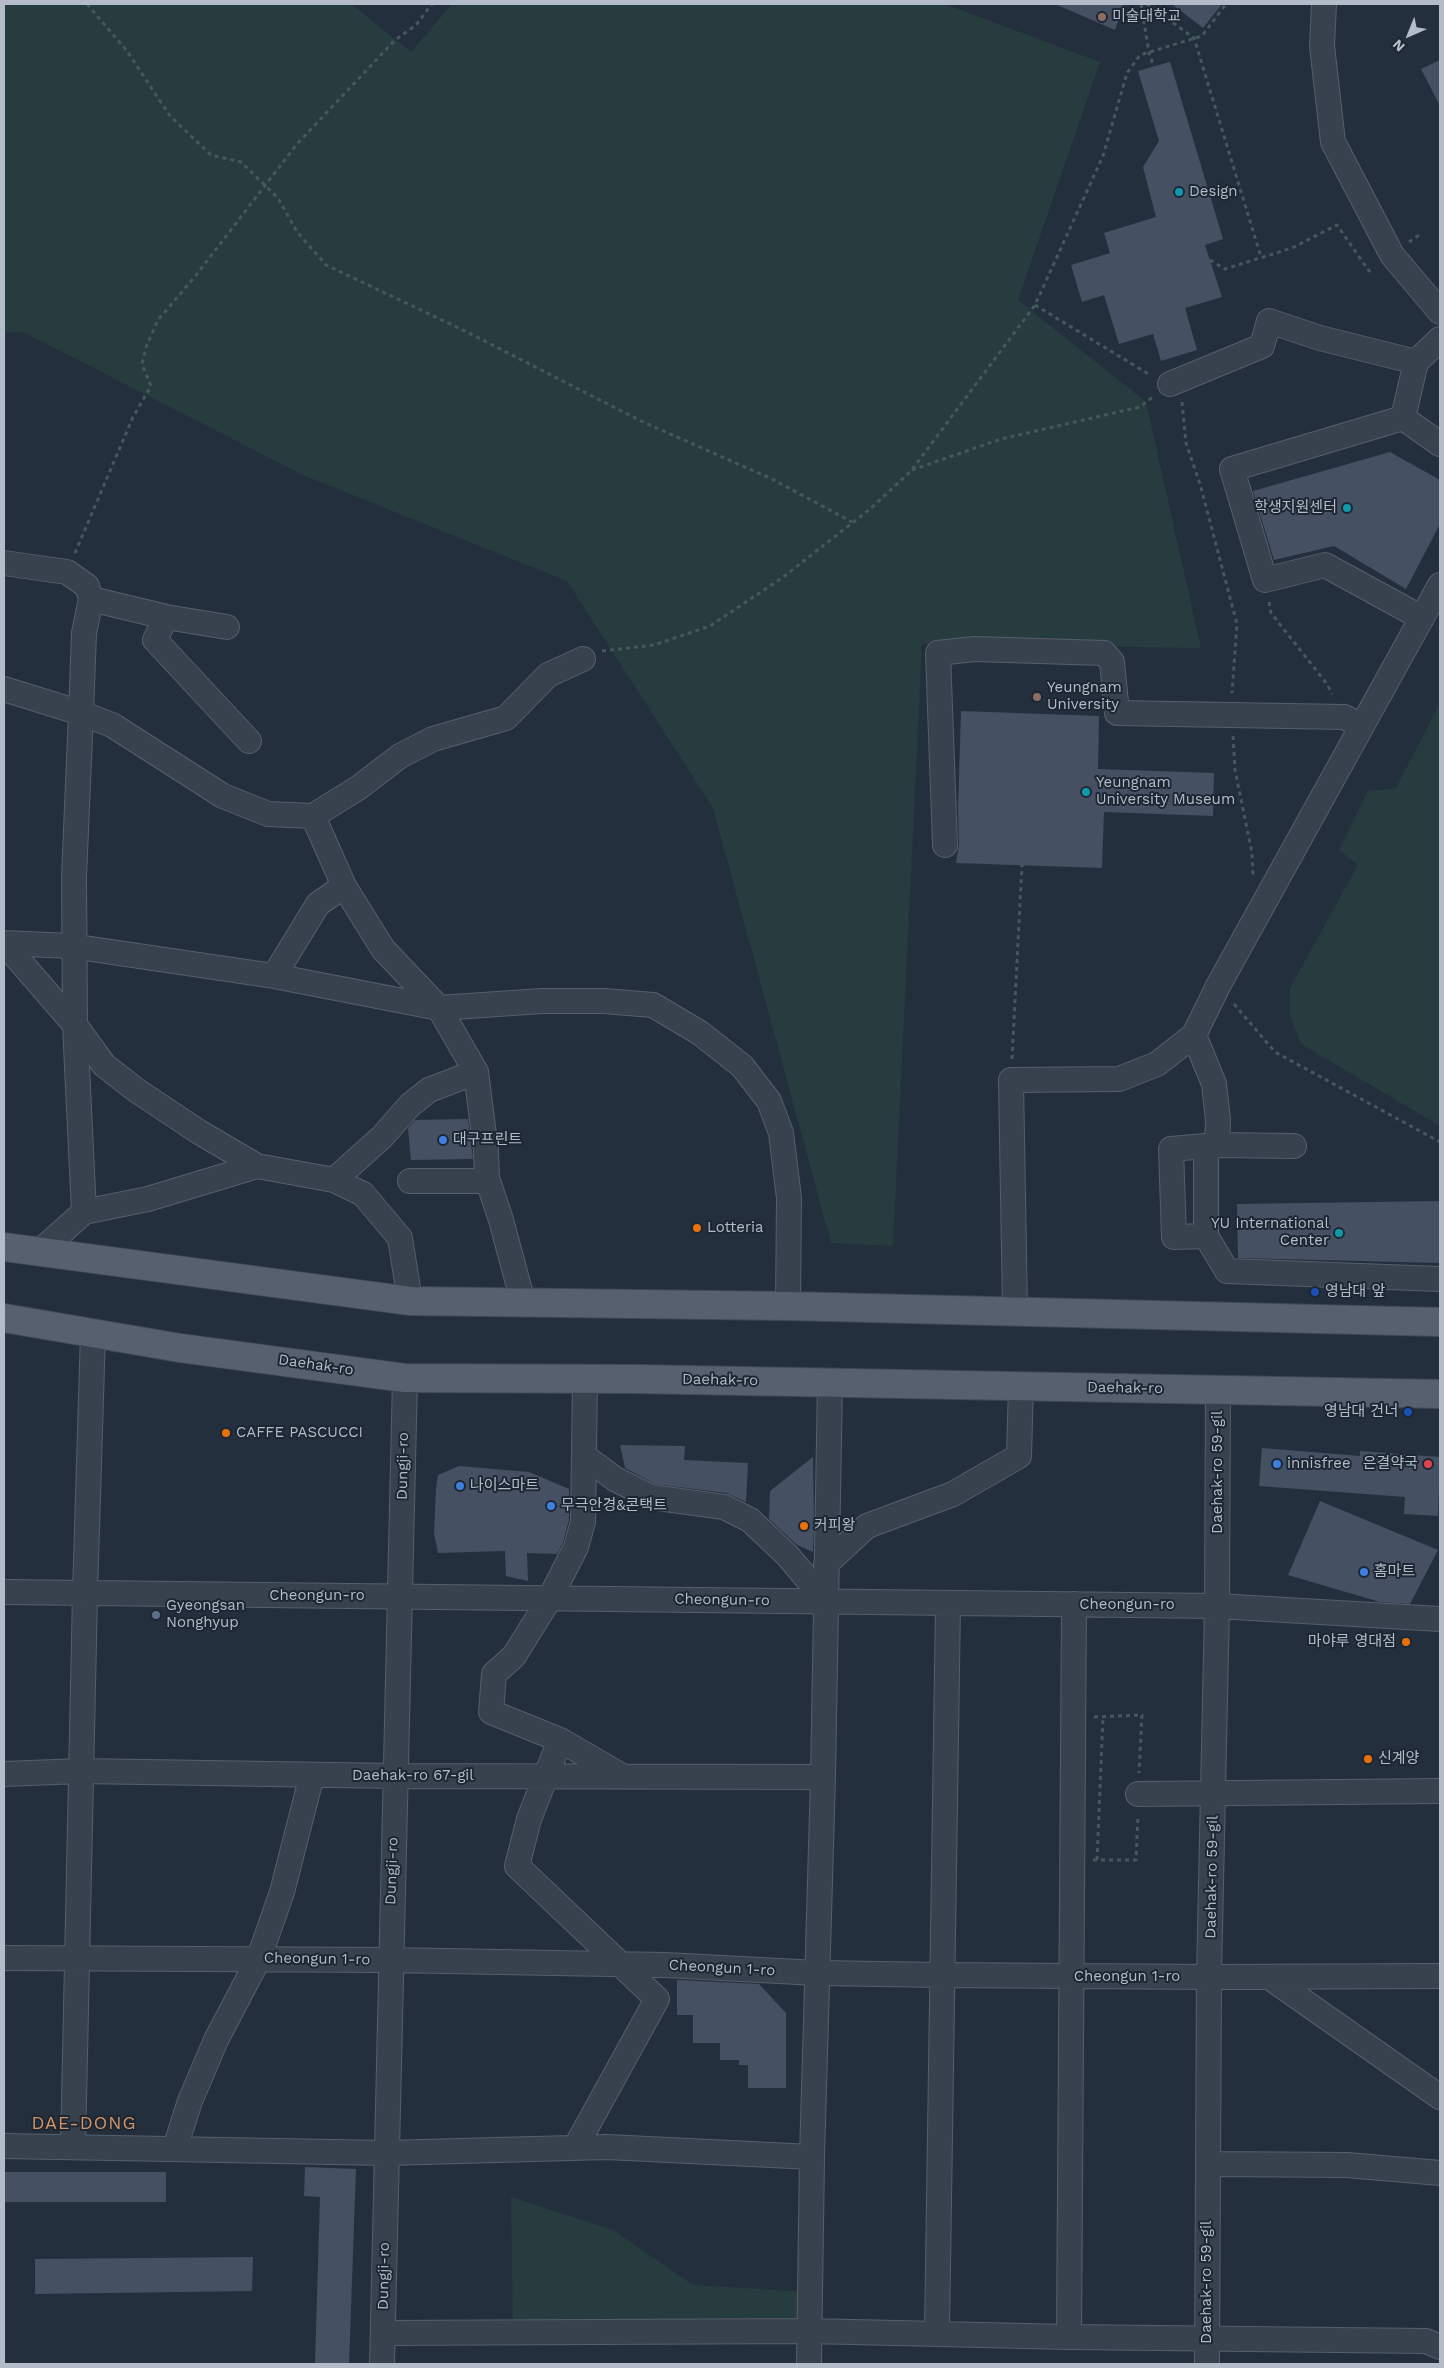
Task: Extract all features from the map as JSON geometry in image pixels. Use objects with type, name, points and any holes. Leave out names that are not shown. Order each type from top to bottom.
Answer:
[{"type":"main road","points":[[4,1246],[38,1253],[410,1301],[788,1306],[1440,1322]]},
{"type":"main road","name":"Daehak-ro","points":[[4,1318],[93,1334],[405,1378],[830,1382],[1440,1394]]},
{"type":"street","points":[[1324,4],[1322,46],[1333,142],[1392,256],[1439,308]]},
{"type":"street","points":[[1170,384],[1262,346],[1269,322],[1320,338],[1416,362]]},
{"type":"street","points":[[1403,418],[1416,362],[1440,339]]},
{"type":"street","points":[[1403,418],[1440,444]]},
{"type":"street","points":[[1403,418],[1232,469],[1265,580],[1325,565],[1422,618]]},
{"type":"street","points":[[4,562],[67,572],[88,586],[91,599],[84,632],[74,877],[75,1025],[84,1212]]},
{"type":"street","points":[[1015,1311],[1011,1080],[1119,1079],[1157,1064],[1194,1035],[1353,721],[1422,618],[1440,585]]},
{"type":"street","points":[[91,599],[166,617],[227,627]]},
{"type":"street","points":[[166,617],[156,640],[249,741]]},
{"type":"street","points":[[945,845],[938,653],[974,649],[1104,653],[1112,662],[1117,713],[1232,715],[1353,721]]},
{"type":"street","points":[[4,689],[81,712],[112,725],[223,796],[268,814],[313,816],[358,788],[400,756],[433,739],[506,718],[548,675],[583,659]]},
{"type":"street","points":[[313,816],[344,886],[383,949],[439,1008],[476,1072],[488,1181],[522,1302]]},
{"type":"street","points":[[274,976],[318,904],[344,886]]},
{"type":"street","points":[[4,943],[75,946],[274,976],[439,1008],[542,1000],[604,1001],[653,1006],[700,1033],[742,1066],[769,1101],[781,1133],[789,1198],[788,1306]]},
{"type":"street","points":[[4,943],[75,1025],[104,1065],[136,1090],[199,1132],[258,1166],[334,1180],[364,1194],[400,1238],[410,1301]]},
{"type":"street","points":[[1194,1035],[1214,1084],[1218,1120],[1212,1146],[1206,1236],[1227,1271],[1440,1279]]},
{"type":"street","points":[[334,1180],[382,1137],[410,1105],[429,1090],[476,1072]]},
{"type":"street","points":[[1206,1236],[1174,1237],[1170,1149],[1212,1146],[1294,1146]]},
{"type":"street","points":[[38,1253],[84,1212],[148,1199],[258,1166]]},
{"type":"street","points":[[410,1181],[488,1181]]},
{"type":"street","points":[[73,2147],[85,1594],[93,1334]]},
{"type":"street","name":"Dungji-ro","points":[[382,2364],[405,1378]]},
{"type":"street","points":[[586,1379],[583,1522],[576,1547],[550,1598],[514,1656],[494,1674],[491,1712],[560,1740],[623,1777]]},
{"type":"street","points":[[809,2364],[830,1382]]},
{"type":"street","points":[[826,1564],[868,1526],[953,1494],[1019,1456],[1021,1386]]},
{"type":"street","name":"Daehak-ro 59-gil","points":[[1207,2364],[1209,1977],[1217,1606],[1218,1390]]},
{"type":"street","points":[[584,1456],[615,1479],[650,1497],[724,1507],[750,1520],[787,1555],[826,1601]]},
{"type":"street","name":"Cheongun-ro","points":[[4,1592],[1217,1606],[1440,1619]]},
{"type":"street","points":[[937,2333],[948,1603]]},
{"type":"street","points":[[1069,2337],[1073,1976],[1074,1604]]},
{"type":"street","points":[[560,1740],[529,1819],[517,1866],[657,1999],[575,2148]]},
{"type":"street","name":"Daehak-ro 67-gil","points":[[4,1774],[81,1771],[395,1776],[823,1777]]},
{"type":"street","points":[[175,2148],[190,2101],[205,2066],[259,1958],[282,1892],[312,1775]]},
{"type":"street","points":[[1138,1794],[1440,1791]]},
{"type":"street","name":"Cheongun 1-ro","points":[[4,1958],[259,1958],[620,1964],[817,1973],[942,1975],[1440,1976]]},
{"type":"street","points":[[1269,1977],[1440,2097]]},
{"type":"street","points":[[4,2146],[387,2153],[607,2147],[812,2157]]},
{"type":"street","points":[[1208,2164],[1347,2165],[1440,2172]]},
{"type":"street","points":[[383,2333],[937,2333],[1069,2337],[1426,2341],[1440,2347]]},
{"type":"path","points":[[87,4],[126,51],[170,116],[211,155],[242,162],[278,198],[297,232],[326,265],[465,331],[641,421],[772,479],[852,522]]},
{"type":"path","points":[[67,572],[132,416],[151,386],[142,364],[146,347],[158,320],[197,274],[297,144],[395,40],[416,24],[432,4]]},
{"type":"path","points":[[1141,4],[1149,52],[1154,67]]},
{"type":"path","points":[[1147,4],[1194,38],[1261,257]]},
{"type":"path","points":[[583,659],[595,652],[654,645],[710,626],[782,578],[891,491],[911,471],[1035,305],[1102,156],[1127,73],[1140,55],[1202,36],[1226,4]]},
{"type":"path","points":[[1210,260],[1225,270],[1292,248],[1323,232]]},
{"type":"path","points":[[1035,305],[1160,381],[1170,384],[1183,404],[1186,443],[1200,484],[1237,624],[1231,701],[1235,770],[1252,853],[1253,881]]},
{"type":"path","points":[[911,471],[1002,439],[1140,407],[1170,384]]},
{"type":"path","points":[[1265,580],[1271,613],[1327,684],[1353,721]]},
{"type":"path","points":[[1011,1080],[1022,865]]},
{"type":"path","points":[[1218,986],[1275,1052],[1440,1142]]},
{"type":"path","points":[[1072,1860],[1136,1860],[1142,1715],[1073,1717]]},
{"type":"path","points":[[1098,1860],[1103,1717]]},
{"type":"green space","points":[[4,4],[351,4],[411,52],[452,4],[945,4],[1100,62],[1018,300],[1146,402],[1201,648],[922,644],[893,1246],[831,1243],[713,808],[567,581],[303,475],[23,332],[4,333]]},
{"type":"green space","points":[[1440,703],[1440,1126],[1301,1044],[1290,1016],[1290,988],[1358,865],[1339,850],[1368,791],[1396,788]]},
{"type":"green space","points":[[511,2197],[613,2230],[693,2285],[809,2292],[809,2331],[513,2331]]},
{"type":"building","name":"미술대학교","points":[[1055,4],[1124,4],[1115,30]]},
{"type":"building","name":"미술대학교","points":[[1172,4],[1222,4],[1203,28]]},
{"type":"building","points":[[1440,60],[1440,106],[1421,69]]},
{"type":"building","name":"Design","points":[[1170,62],[1223,239],[1205,245],[1222,297],[1185,308],[1197,350],[1161,361],[1153,334],[1119,344],[1104,295],[1082,302],[1071,265],[1110,253],[1104,233],[1156,217],[1143,167],[1159,141],[1138,71]]},
{"type":"building","name":"학생지원센터","points":[[1390,452],[1440,480],[1440,524],[1406,589],[1334,546],[1274,560],[1253,491]]},
{"type":"building","name":"Yeungnam University Museum","points":[[961,711],[1099,716],[1098,769],[1214,773],[1213,816],[1104,812],[1102,868],[956,863],[959,844],[958,810]]},
{"type":"building","name":"대구프린트","points":[[468,1119],[473,1159],[411,1160],[408,1128],[415,1120]]},
{"type":"building","name":"YU International Center","points":[[1440,1201],[1440,1263],[1238,1258],[1237,1204]]},
{"type":"building","points":[[620,1445],[685,1446],[684,1460],[748,1463],[746,1502],[726,1493],[655,1484],[625,1468]]},
{"type":"building","points":[[1262,1448],[1360,1456],[1360,1451],[1440,1457],[1438,1516],[1404,1514],[1405,1497],[1259,1486]]},
{"type":"building","points":[[813,1457],[813,1552],[797,1545],[769,1519],[770,1491]]},
{"type":"building","points":[[459,1466],[529,1472],[569,1489],[569,1520],[563,1542],[557,1554],[527,1553],[528,1581],[506,1576],[505,1551],[438,1553],[434,1533],[438,1475]]},
{"type":"building","points":[[1320,1501],[1438,1550],[1410,1604],[1380,1602],[1288,1575]]},
{"type":"building","points":[[677,1980],[759,1984],[786,2013],[786,2088],[748,2088],[748,2065],[739,2065],[739,2060],[720,2060],[720,2043],[693,2043],[693,2015],[677,2015]]},
{"type":"building","points":[[305,2167],[356,2169],[349,2364],[315,2364],[320,2197],[304,2196]]},
{"type":"building","points":[[4,2172],[166,2172],[166,2202],[4,2202]]},
{"type":"building","points":[[253,2257],[252,2291],[35,2294],[35,2259]]},
{"type":"place","name":"미술대학교","points":[[1102,17]]},
{"type":"place","name":"Design","points":[[1179,192]]},
{"type":"place","name":"학생지원센터","points":[[1347,508]]},
{"type":"place","name":"Yeungnam University","points":[[1037,697]]},
{"type":"place","name":"Yeungnam University Museum","points":[[1086,792]]},
{"type":"place","name":"대구프린트","points":[[443,1140]]},
{"type":"place","name":"Lotteria","points":[[697,1228]]},
{"type":"place","name":"YU International Center","points":[[1339,1233]]},
{"type":"place","name":"영남대 앞","points":[[1315,1292]]},
{"type":"place","name":"영남대 건너","points":[[1408,1412]]},
{"type":"place","name":"CAFFE PASCUCCI","points":[[226,1433]]},
{"type":"place","name":"innisfree","points":[[1277,1464]]},
{"type":"place","name":"은결약국","points":[[1428,1464]]},
{"type":"place","name":"나이스마트","points":[[460,1486]]},
{"type":"place","name":"무극안경&콘택트","points":[[551,1506]]},
{"type":"place","name":"커피왕","points":[[804,1526]]},
{"type":"place","name":"홈마트","points":[[1364,1572]]},
{"type":"place","name":"Gyeongsan Nonghyup","points":[[156,1615]]},
{"type":"place","name":"마야루 영대점","points":[[1406,1642]]},
{"type":"place","name":"신계양","points":[[1368,1759]]},
{"type":"district","name":"DAE-DONG","points":[[84,2124]]}]
